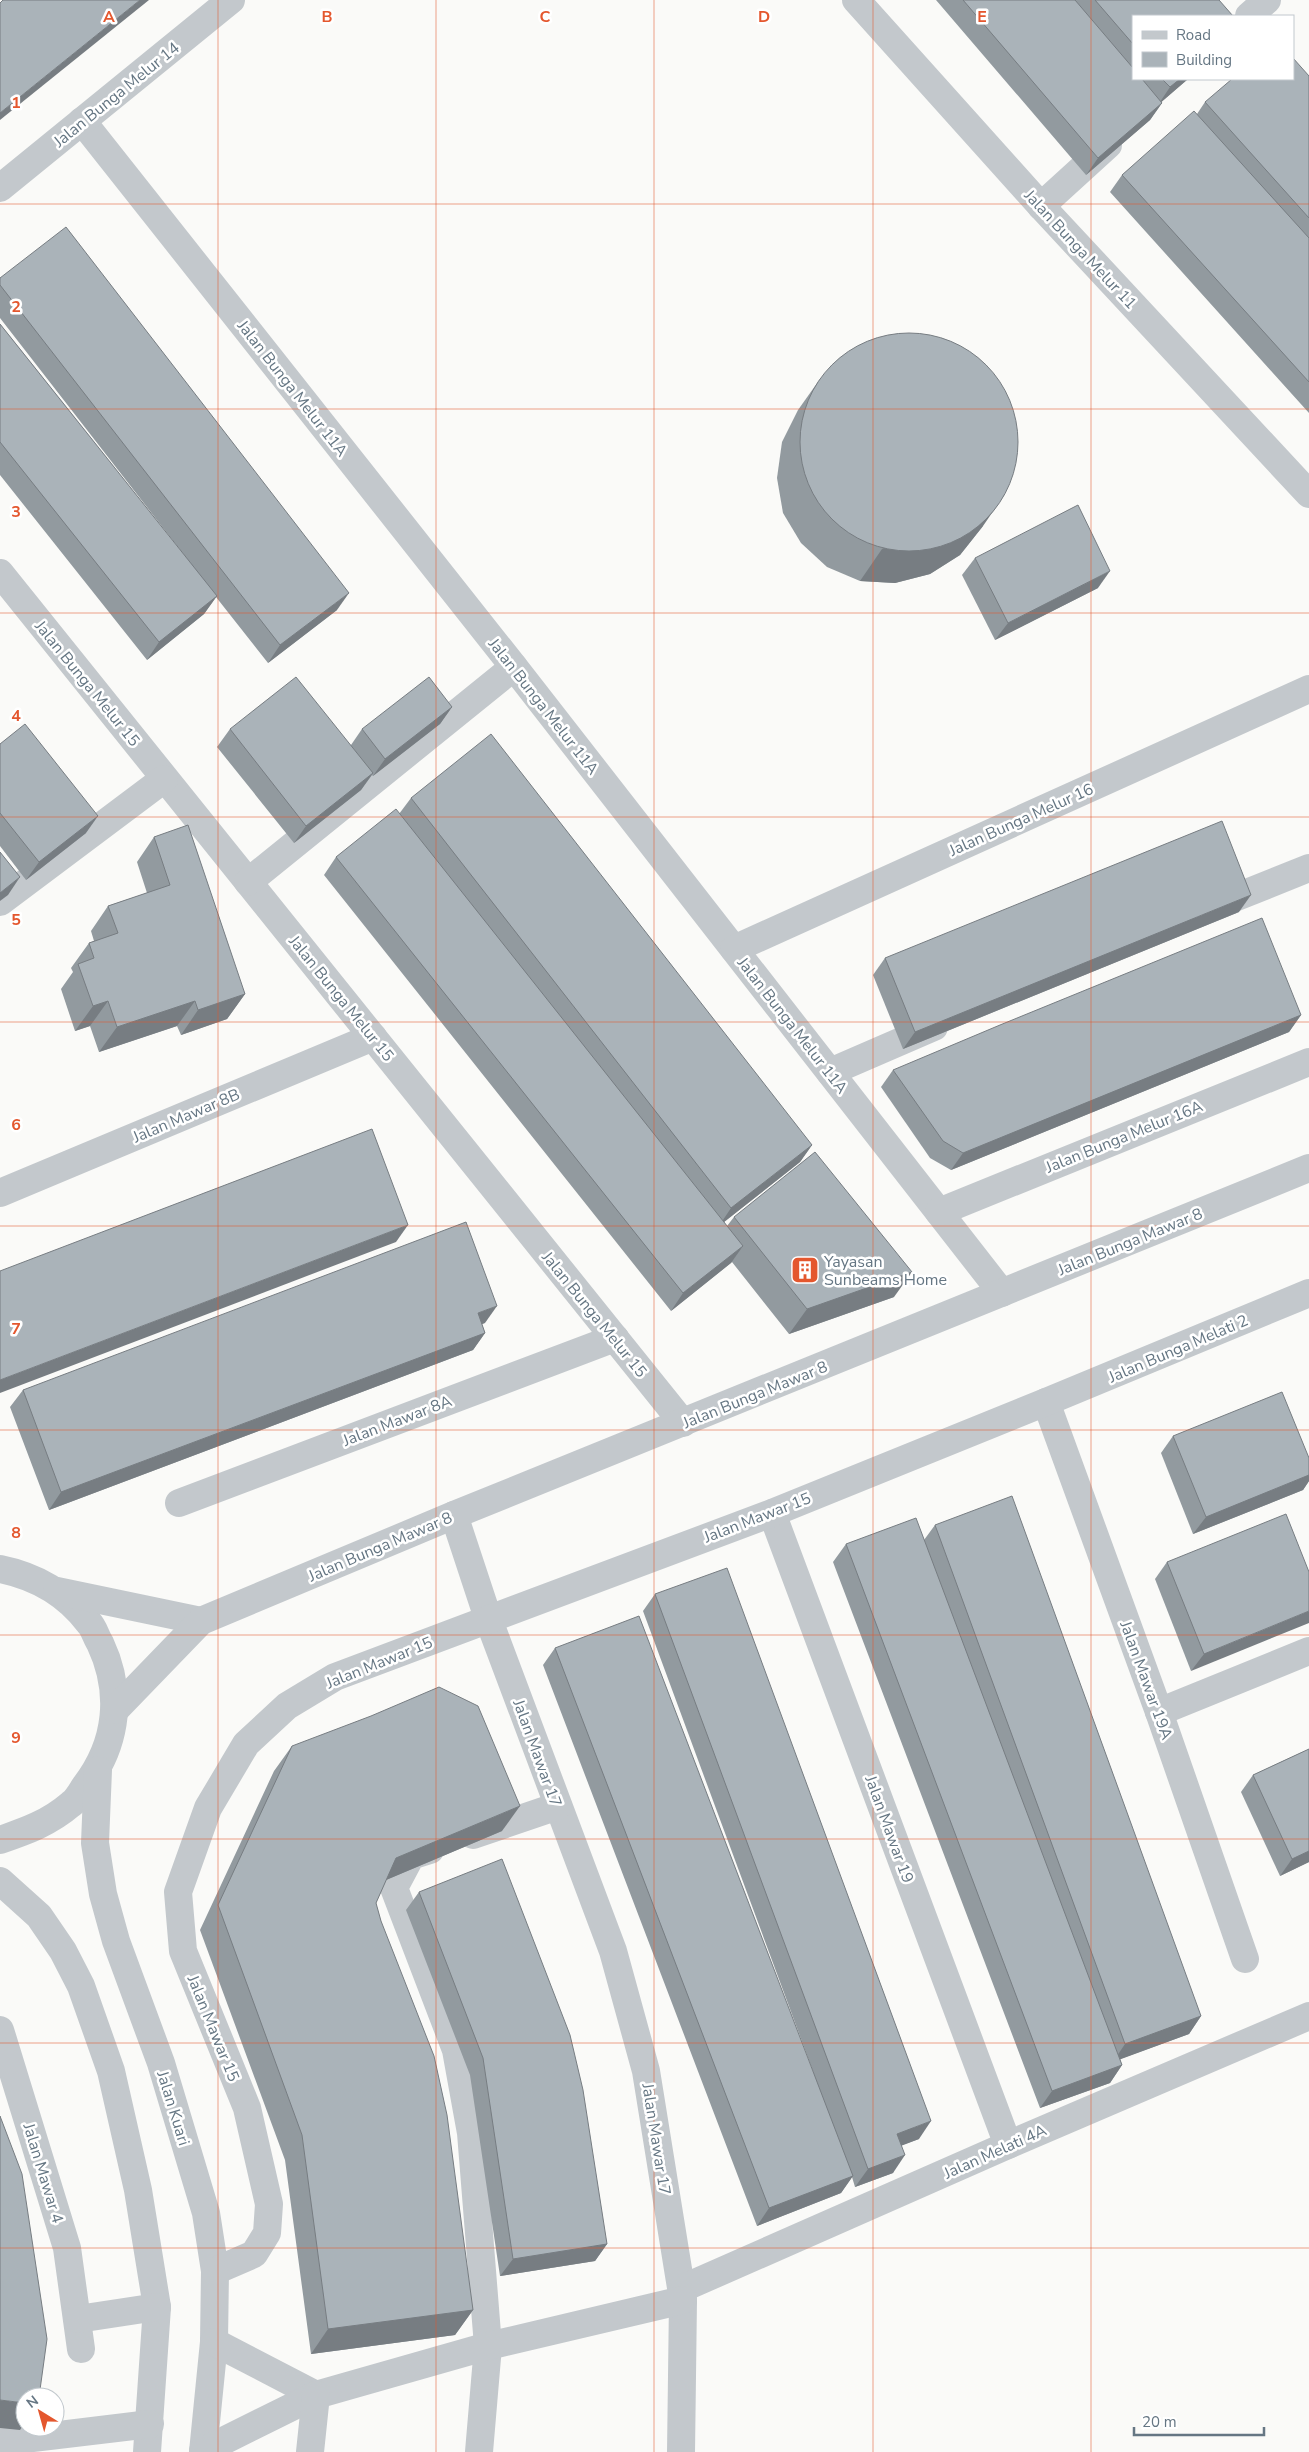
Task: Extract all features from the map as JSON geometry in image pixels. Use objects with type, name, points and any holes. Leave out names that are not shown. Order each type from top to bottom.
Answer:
[{"type":"street","name":"Jalan Bunga Melur 14","points":[[0,188],[231,0]]},
{"type":"street","name":"Jalan Bunga Melur 11","points":[[856,0],[1040,206],[1309,494]]},
{"type":"street","points":[[1250,15],[1267,0]]},
{"type":"street","name":"Jalan Bunga Melur 11A","points":[[82,121],[514,667],[1002,1293]]},
{"type":"street","points":[[1040,206],[1129,126]]},
{"type":"street","name":"Jalan Bunga Melur 15","points":[[0,574],[683,1424]]},
{"type":"street","points":[[248,882],[514,667]]},
{"type":"street","name":"Jalan Bunga Melur 16","points":[[734,949],[1309,689]]},
{"type":"street","points":[[0,902],[164,778]]},
{"type":"street","points":[[1191,916],[1309,868]]},
{"type":"street","points":[[830,1072],[956,1017]]},
{"type":"street","name":"Jalan Mawar 8B","points":[[0,1193],[373,1037]]},
{"type":"street","name":"Jalan Bunga Melur 16A","points":[[939,1212],[1309,1062]]},
{"type":"street","name":"Jalan Bunga Mawar 8","points":[[115,1710],[201,1620],[454,1515],[683,1424],[1309,1168]]},
{"type":"street","name":"Jalan Bunga Melati 2","points":[[1046,1402],[1309,1293]]},
{"type":"street","name":"Jalan Mawar 8A","points":[[179,1502],[615,1338]]},
{"type":"street","name":"Jalan Mawar 15","points":[[215,2271],[254,2254],[267,2233],[269,2204],[247,2108],[183,1951],[178,1892],[208,1808],[246,1744],[287,1706],[335,1677],[772,1512],[1046,1402]]},
{"type":"street","name":"Jalan Mawar 19A","points":[[1046,1402],[1159,1712],[1245,1959]]},
{"type":"street","name":"Jalan Mawar 19","points":[[772,1512],[1008,2145]]},
{"type":"street","name":"Jalan Mawar 17","points":[[454,1515],[488,1618],[613,1951],[646,2071],[682,2294],[681,2452]]},
{"type":"street","points":[[0,1569],[22,1573],[57,1591],[201,1620]]},
{"type":"street","points":[[0,1840],[38,1828],[72,1803],[98,1770],[110,1740],[115,1710],[110,1664],[90,1623],[57,1591]]},
{"type":"street","points":[[1159,1712],[1309,1651]]},
{"type":"street","name":"Jalan Kuari","points":[[98,1770],[95,1843],[103,1894],[116,1941],[161,2063],[203,2204],[215,2271],[214,2342],[203,2452]]},
{"type":"street","points":[[479,2452],[488,2346],[471,2133],[456,2050],[394,1888],[412,1856],[558,1806]]},
{"type":"street","points":[[0,1881],[38,1916],[63,1951],[81,1986],[111,2071],[138,2190],[157,2307],[147,2452]]},
{"type":"street","name":"Jalan Melati 4A","points":[[682,2294],[1008,2145],[1309,2016]]},
{"type":"street","name":"Jalan Mawar 4","points":[[0,2030],[67,2248],[81,2349]]},
{"type":"street","points":[[203,2452],[316,2396],[488,2346],[682,2294]]},
{"type":"street","points":[[78,2319],[157,2307]]},
{"type":"street","points":[[214,2342],[316,2396]]},
{"type":"street","points":[[310,2452],[316,2396]]},
{"type":"street","points":[[0,2442],[150,2424]]},
{"type":"building","points":[[3,0],[140,0],[0,113],[0,3]]},
{"type":"building","points":[[963,0],[1075,0],[1132,67],[1132,80],[1143,80],[1162,103],[1098,158]]},
{"type":"building","points":[[1095,0],[1219,0],[1232,15],[1132,15],[1132,43]]},
{"type":"building","points":[[1294,59],[1309,76],[1309,218],[1205,102],[1231,80],[1294,80]]},
{"type":"building","points":[[1163,80],[1179,80],[1170,87]]},
{"type":"building","points":[[1194,111],[1309,238],[1309,382],[1122,175]]},
{"type":"building","points":[[66,227],[349,593],[280,645],[0,285],[0,278]]},
{"type":"building","points":[[0,324],[217,596],[159,642],[0,442]]},
{"type":"building","points":[[909,333],[930,335],[951,342],[960,346],[986,365],[1005,391],[1009,400],[1016,421],[1018,442],[1016,463],[1009,484],[1005,493],[986,519],[960,538],[951,542],[930,549],[909,551],[888,549],[867,542],[858,538],[832,519],[813,493],[809,484],[802,463],[800,442],[802,421],[809,400],[813,391],[832,365],[858,346],[867,342],[888,335]]},
{"type":"building","points":[[1078,505],[1110,571],[1008,623],[975,558]]},
{"type":"building","points":[[296,677],[373,773],[306,826],[230,729]]},
{"type":"building","points":[[429,677],[452,707],[385,759],[362,729]]},
{"type":"building","points":[[25,724],[98,816],[39,862],[0,813],[0,744]]},
{"type":"building","points":[[491,734],[812,1145],[731,1208],[411,798]]},
{"type":"building","points":[[396,809],[743,1246],[683,1293],[336,857]]},
{"type":"building","points":[[1222,821],[1251,895],[915,1032],[885,958]]},
{"type":"building","points":[[188,825],[245,994],[198,1010],[195,1001],[117,1027],[108,1001],[93,1006],[78,964],[94,958],[89,943],[118,933],[108,906],[170,885],[154,837]]},
{"type":"building","points":[[0,852],[20,877],[0,893]]},
{"type":"building","points":[[1262,918],[1301,1015],[963,1153],[943,1141],[893,1070],[1000,1025]]},
{"type":"building","points":[[372,1129],[408,1225],[0,1380],[0,1271]]},
{"type":"building","name":"Yayasan Sunbeams Home","points":[[815,1152],[912,1272],[807,1309],[734,1217]]},
{"type":"building","points":[[466,1222],[497,1306],[478,1313],[485,1333],[61,1492],[23,1390]]},
{"type":"building","points":[[1282,1392],[1309,1458],[1309,1475],[1206,1517],[1173,1436]]},
{"type":"building","points":[[1012,1496],[1201,2016],[1125,2044],[935,1525]]},
{"type":"building","points":[[1286,1514],[1309,1572],[1309,1611],[1204,1654],[1167,1562]]},
{"type":"building","points":[[916,1518],[1122,2065],[1052,2091],[846,1544]]},
{"type":"building","points":[[727,1568],[931,2121],[897,2134],[905,2155],[868,2169],[655,1594]]},
{"type":"building","points":[[639,1616],[853,2176],[769,2208],[555,1648]]},
{"type":"building","points":[[439,1687],[478,1706],[520,1806],[396,1858],[376,1903],[381,1921],[434,2056],[447,2115],[473,2310],[328,2329],[302,2135],[218,1905],[292,1746],[371,1716]]},
{"type":"building","points":[[1309,1749],[1309,1851],[1292,1859],[1253,1775]]},
{"type":"building","points":[[502,1859],[570,2035],[583,2090],[607,2244],[513,2259],[483,2058],[419,1892]]},
{"type":"building","points":[[0,2116],[22,2174],[47,2339],[40,2387],[15,2387],[15,2402],[0,2400]]},
{"type":"place","name":"Yayasan Sunbeams Home","points":[[805,1270]]}]
